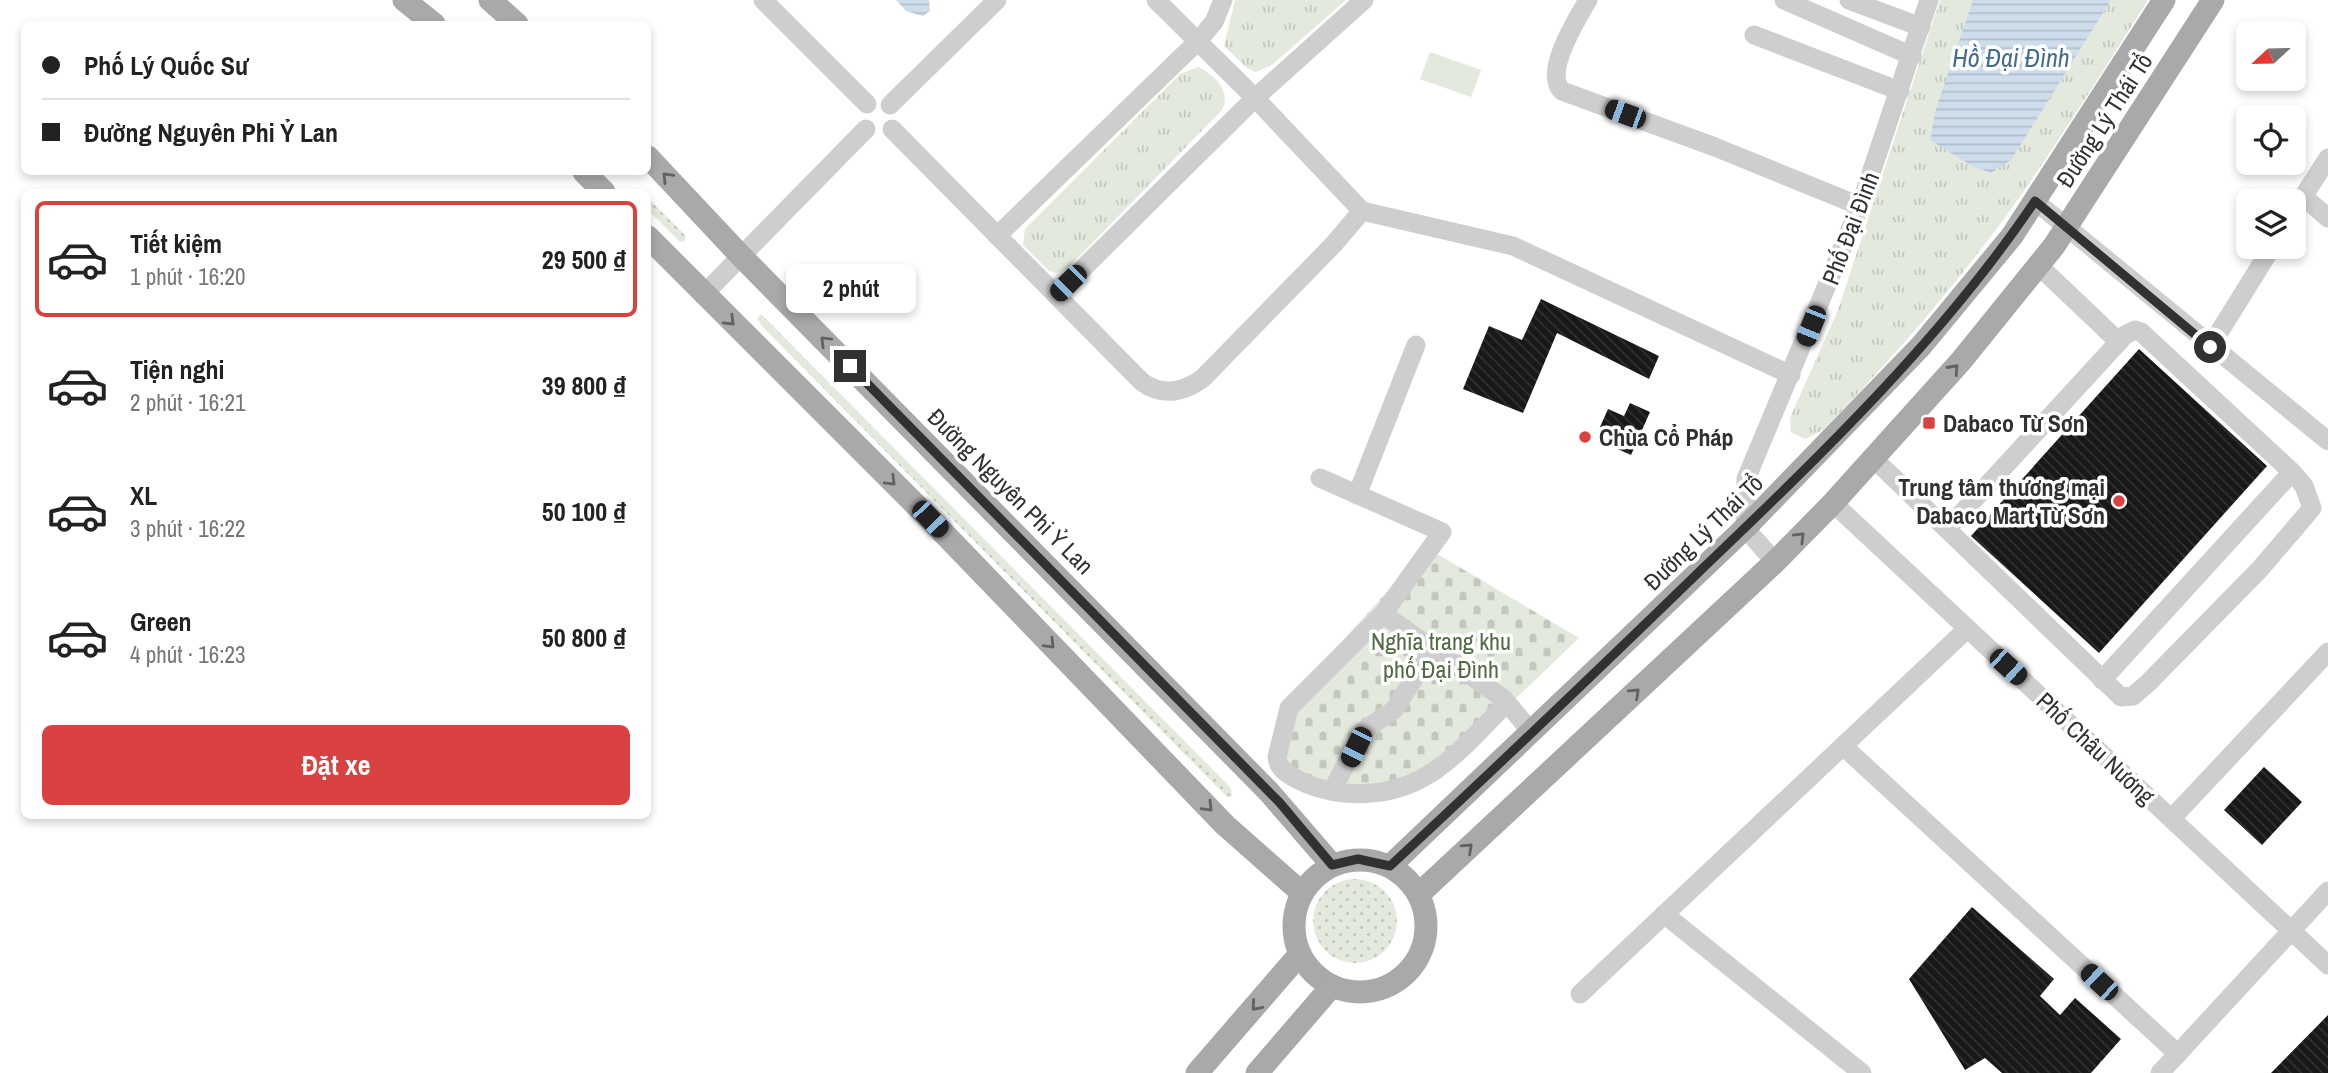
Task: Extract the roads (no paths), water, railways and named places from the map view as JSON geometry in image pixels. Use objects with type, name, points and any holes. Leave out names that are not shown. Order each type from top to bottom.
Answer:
[{"type":"main road","points":[[404,0],[430,21]]},
{"type":"main road","points":[[490,0],[514,21]]},
{"type":"main road","name":"Đường Lý Thái Tổ","points":[[1390,866],[1745,528],[1921,346],[2012,236],[2164,0]]},
{"type":"main road","name":"Đường Lý Thái Tổ","points":[[1419,894],[1775,562],[1833,503],[1961,361],[2039,267],[2213,0]]},
{"type":"main road","name":"Đường Nguyên Phi Ỷ Lan","points":[[651,160],[741,256],[1269,792],[1332,865]]},
{"type":"main road","points":[[587,175],[601,189]]},
{"type":"main road","points":[[651,240],[930,519],[1225,825],[1302,893]]},
{"type":"main road","points":[[1358,859],[1390,866],[1406,878],[1419,894],[1426,921],[1423,948],[1409,972],[1386,987],[1359,992],[1332,986],[1313,973],[1300,954],[1293,928],[1296,906],[1302,893],[1317,874],[1332,865],[1358,859]]},
{"type":"main road","points":[[1197,1073],[1300,954]]},
{"type":"main road","points":[[1257,1073],[1332,986]]},
{"type":"street","points":[[763,0],[867,104]]},
{"type":"street","points":[[890,104],[997,0]]},
{"type":"street","points":[[1156,0],[1255,98],[1362,211],[1513,246],[1791,374]]},
{"type":"street","points":[[997,236],[1198,41],[1214,22],[1223,0]]},
{"type":"street","points":[[1056,295],[1255,98],[1363,0]]},
{"type":"street","points":[[1588,0],[1561,53],[1556,73],[1558,87],[1562,91],[1715,147],[1860,206]]},
{"type":"street","points":[[1784,0],[1912,56]]},
{"type":"street","points":[[1849,0],[1921,27]]},
{"type":"street","name":"Phố Đại Đình","points":[[1745,528],[1746,479],[1860,206],[1929,0]]},
{"type":"street","points":[[1754,35],[1900,92]]},
{"type":"street","points":[[877,100],[890,104],[896,117],[892,129],[876,135],[866,129],[861,119],[867,104],[877,100]]},
{"type":"street","points":[[703,295],[866,129]]},
{"type":"street","points":[[892,129],[1142,382],[1161,391],[1184,390],[1203,378],[1334,245],[1362,211]]},
{"type":"street","points":[[2306,192],[2328,158]]},
{"type":"street","points":[[2035,201],[2328,441]]},
{"type":"street","points":[[2306,207],[2328,218]]},
{"type":"street","points":[[2210,347],[2265,259]]},
{"type":"street","points":[[2039,267],[2119,342]]},
{"type":"street","points":[[1873,458],[2121,697],[2133,696],[2260,569],[2312,508],[2304,486],[2292,472],[2141,332],[2130,332],[1947,529]]},
{"type":"street","points":[[1357,495],[1416,345]]},
{"type":"street","points":[[2102,680],[2292,472]]},
{"type":"street","points":[[1320,478],[1442,532],[1383,614],[1295,701],[1286,715],[1277,757],[1279,766],[1311,785],[1332,791],[1360,794],[1394,792],[1426,779],[1507,703]]},
{"type":"street","name":"Phố Châu Nương","points":[[1833,503],[2328,965]]},
{"type":"street","points":[[1745,528],[1775,562]]},
{"type":"street","points":[[1383,614],[1479,680],[1507,703],[1532,733]]},
{"type":"street","points":[[1580,994],[1967,629]]},
{"type":"street","points":[[1332,791],[1363,731],[1394,710],[1433,649]]},
{"type":"street","points":[[2172,818],[2328,652]]},
{"type":"street","points":[[1843,746],[2178,1054]]},
{"type":"street","points":[[2160,1073],[2328,891]]},
{"type":"street","points":[[1664,914],[1862,1073]]},
{"type":"water","points":[[896,0],[929,0],[930,11],[923,16],[906,11]]},
{"type":"water","name":"Hồ Đại Đình","points":[[1973,0],[2111,0],[2011,160],[1991,173],[1972,166],[1930,140],[1936,109]]},
{"type":"place","name":"Dabaco Từ Sơn","points":[[1929,423]]},
{"type":"place","name":"Chùa Cổ Pháp","points":[[1585,437]]},
{"type":"place","name":"Trung tâm thương mại Dabaco Mart Từ Sơn","points":[[2119,501]]},
{"type":"park label","name":"Nghĩa trang khu phố Đại Đình","points":[[1441,655]]}]
